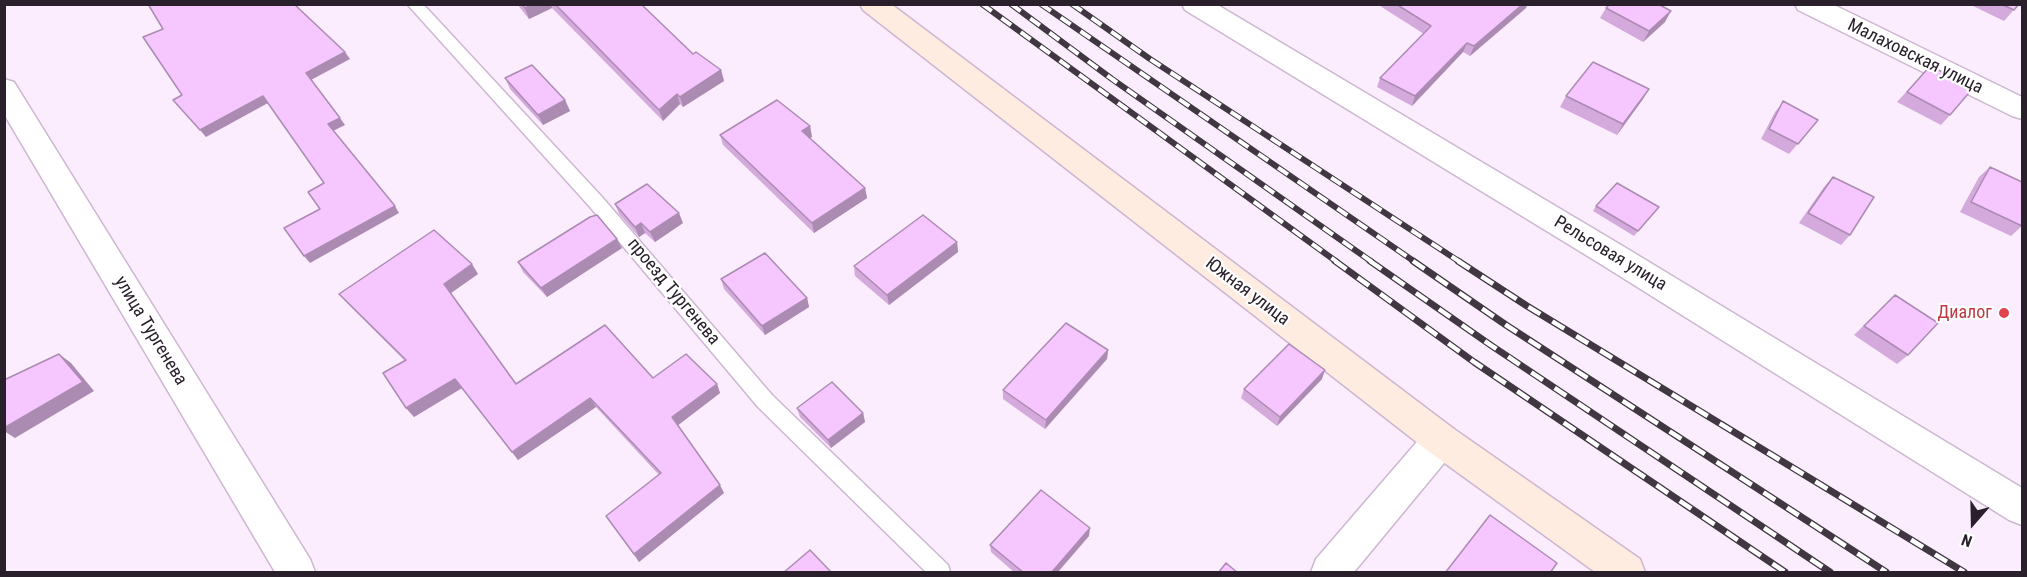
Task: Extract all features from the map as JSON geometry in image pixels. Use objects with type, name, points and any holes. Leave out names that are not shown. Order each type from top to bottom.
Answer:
[{"type":"street","name":"Южная улица","points":[[873,4],[1441,440],[1626,573]]},
{"type":"street","name":"Рельсовая улица","points":[[1195,4],[1600,248],[2022,508]]},
{"type":"street","name":"Малаховская улица","points":[[1808,4],[2022,109]]},
{"type":"street","name":"улица Тургенева","points":[[4,89],[296,573]]},
{"type":"street","points":[[1330,573],[1441,440]]},
{"type":"lane","name":"проезд Тургенева","points":[[414,4],[596,202],[765,401],[940,573]]},
{"type":"building","points":[[148,4],[294,4],[345,52],[306,73],[340,118],[328,124],[395,206],[304,256],[284,228],[320,209],[308,192],[324,183],[263,96],[200,130],[173,100],[182,95],[143,37],[163,29]]},
{"type":"building","points":[[521,4],[533,4],[525,8]]},
{"type":"building","points":[[555,4],[641,4],[693,54],[696,52],[721,70],[680,97],[677,94],[659,110]]},
{"type":"building","points":[[1396,4],[1523,4],[1474,46],[1467,43],[1415,96],[1380,78],[1431,26]]},
{"type":"building","points":[[1610,4],[1658,4],[1671,11],[1649,31],[1606,8]]},
{"type":"building","points":[[2001,4],[2019,4],[2014,10]]},
{"type":"building","points":[[1593,62],[1649,89],[1623,124],[1566,96]]},
{"type":"building","points":[[532,65],[565,100],[538,115],[505,78]]},
{"type":"building","points":[[1930,66],[1974,87],[1950,115],[1907,92]]},
{"type":"building","points":[[777,100],[810,126],[802,131],[865,188],[812,223],[720,135]]},
{"type":"building","points":[[1783,101],[1818,120],[1798,144],[1769,129]]},
{"type":"building","points":[[1990,167],[2022,182],[2022,226],[1971,202]]},
{"type":"building","points":[[1833,177],[1874,197],[1850,235],[1808,213]]},
{"type":"building","points":[[1617,183],[1659,207],[1638,231],[1596,206]]},
{"type":"building","points":[[647,184],[679,213],[650,232],[641,223],[635,227],[615,204]]},
{"type":"building","points":[[597,215],[617,239],[541,288],[518,262],[590,217]]},
{"type":"building","points":[[923,215],[957,242],[887,295],[854,266]]},
{"type":"building","points":[[434,230],[472,264],[444,284],[516,384],[605,325],[653,378],[686,354],[717,384],[672,417],[720,485],[634,554],[606,516],[661,473],[590,398],[512,452],[455,379],[406,408],[383,373],[406,360],[339,294]]},
{"type":"building","points":[[765,253],[807,298],[762,326],[721,279]]},
{"type":"building","points":[[1895,295],[1938,323],[1908,355],[1864,326]]},
{"type":"building","points":[[1066,323],[1108,350],[1046,420],[1003,390]]},
{"type":"building","points":[[1289,344],[1325,370],[1280,417],[1244,389]]},
{"type":"building","points":[[59,354],[83,382],[4,428],[4,380]]},
{"type":"building","points":[[832,382],[863,413],[828,440],[797,408]]},
{"type":"building","points":[[1041,490],[1090,528],[1051,573],[1024,573],[990,545]]},
{"type":"building","points":[[1490,515],[1557,563],[1550,573],[1445,573]]},
{"type":"building","points":[[810,550],[832,573],[783,573]]},
{"type":"building","points":[[1226,563],[1238,573],[1218,573]]},
{"type":"railway","points":[[982,4],[1337,262]]},
{"type":"railway","points":[[1011,4],[1112,79],[1372,262]]},
{"type":"railway","points":[[1041,4],[1415,262]]},
{"type":"railway","points":[[1072,4],[1150,59],[1460,262]]},
{"type":"railway","points":[[1335,261],[1474,362],[1785,572]]},
{"type":"railway","points":[[1370,261],[1492,346],[1830,572]]},
{"type":"railway","points":[[1413,261],[1506,325],[1886,572]]},
{"type":"railway","points":[[1458,261],[1527,306],[1964,572]]},
{"type":"place","name":"Диалог","points":[[2004,313]]}]
